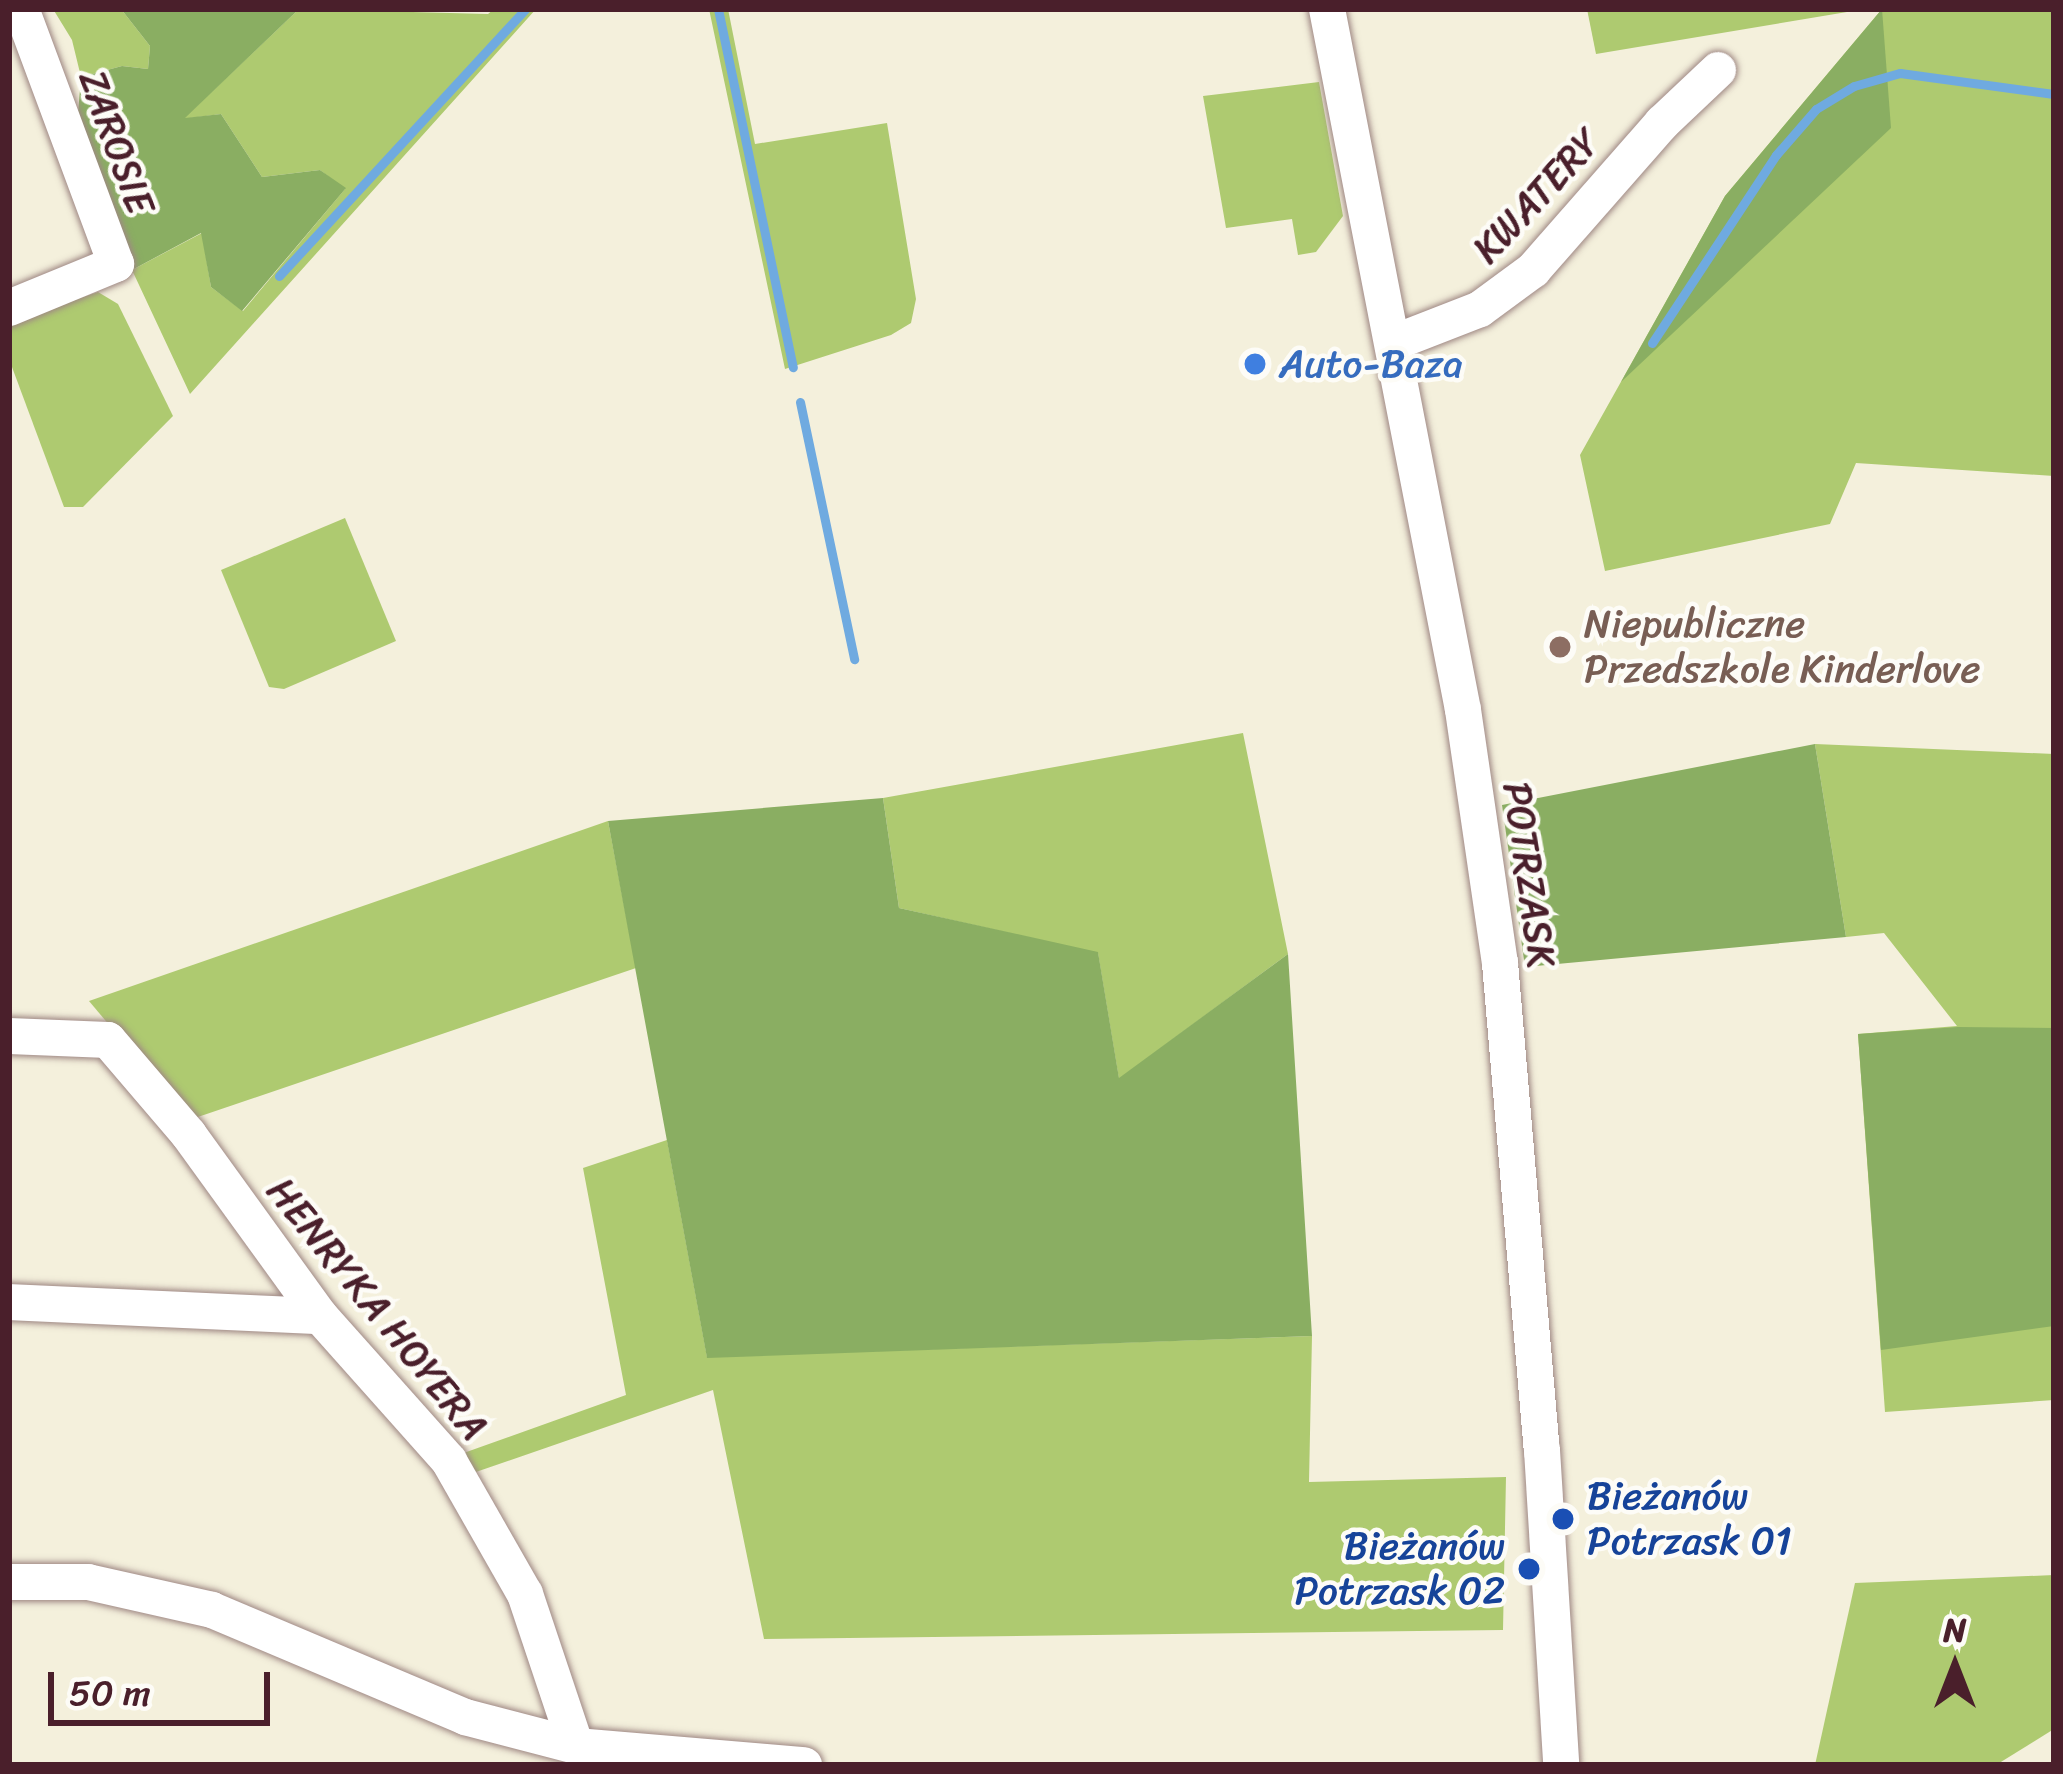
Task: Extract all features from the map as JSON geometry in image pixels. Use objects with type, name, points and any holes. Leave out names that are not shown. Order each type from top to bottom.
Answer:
[{"type":"street","name":"ZAROSIE","points":[[9,308],[116,264],[21,9]]},
{"type":"street","name":"POTRZASK","points":[[1327,9],[1463,710],[1500,963],[1542,1450],[1561,1765]]},
{"type":"street","name":"KWATERY","points":[[1393,344],[1480,309],[1533,270],[1662,123],[1718,70]]},
{"type":"street","name":"HENRYKA HOYERA","points":[[9,1036],[108,1040],[189,1135],[320,1316],[448,1461],[525,1594],[577,1746]]},
{"type":"street","points":[[9,1302],[320,1316]]},
{"type":"street","points":[[9,1582],[88,1582],[212,1610],[465,1717],[577,1746],[804,1765]]},
{"type":"green space","points":[[53,9],[121,9],[150,46],[148,69],[122,66],[81,77],[72,40]]},
{"type":"green space","points":[[121,9],[299,9],[185,118],[221,114],[262,177],[320,170],[346,188],[242,311],[211,287],[201,233],[132,270],[77,126],[81,77],[122,66],[148,69],[150,46]]},
{"type":"green space","points":[[299,9],[488,14],[494,9],[536,9],[190,394],[132,270],[202,233],[211,287],[243,311],[345,189],[320,170],[262,177],[221,114],[183,119]]},
{"type":"green space","points":[[709,9],[728,9],[755,144],[887,123],[916,299],[911,323],[891,335],[785,369]]},
{"type":"green space","points":[[1587,9],[1865,9],[1596,54]]},
{"type":"green space","points":[[1882,9],[2054,9],[2054,476],[1856,463],[1830,524],[1605,571],[1580,455],[1725,196]]},
{"type":"green space","points":[[1882,9],[1891,128],[1621,382],[1725,196]]},
{"type":"green space","points":[[1319,82],[1343,216],[1316,252],[1298,255],[1292,219],[1226,228],[1203,96]]},
{"type":"green space","points":[[98,292],[118,304],[173,416],[83,507],[64,507],[9,359],[9,322]]},
{"type":"green space","points":[[345,518],[396,641],[284,689],[269,687],[221,570]]},
{"type":"green space","points":[[1243,733],[1288,954],[1119,1079],[1098,953],[899,908],[883,798]]},
{"type":"green space","points":[[1815,744],[2054,754],[2054,1400],[1885,1412],[1858,1034],[1957,1026],[1884,933],[1846,937]]},
{"type":"green space","points":[[1815,744],[1846,937],[1525,967],[1502,805]]},
{"type":"green space","points":[[883,798],[899,908],[1098,952],[1119,1078],[1288,954],[1312,1336],[707,1358],[608,821]]},
{"type":"green space","points":[[608,821],[636,968],[189,1120],[89,1001]]},
{"type":"green space","points":[[1958,1027],[2054,1028],[2054,1326],[1881,1350],[1858,1034]]},
{"type":"green space","points":[[667,1140],[707,1357],[1312,1336],[1309,1482],[1506,1477],[1503,1630],[764,1639],[713,1390],[473,1473],[458,1455],[626,1395],[583,1168]]},
{"type":"green space","points":[[2054,1575],[2054,1729],[1996,1765],[1815,1765],[1855,1583]]},
{"type":"waterway","points":[[279,276],[525,9]]},
{"type":"waterway","points":[[718,9],[793,367]]},
{"type":"waterway","points":[[1652,343],[1776,155],[1816,109],[1854,86],[1900,73],[2054,94]]},
{"type":"waterway","points":[[800,402],[854,659]]},
{"type":"place","name":"Auto-Baza","points":[[1255,364]]},
{"type":"place","name":"Niepubliczne Przedszkole Kinderlove","points":[[1560,647]]},
{"type":"place","name":"Bieżanów Potrzask 01","points":[[1563,1519]]},
{"type":"place","name":"Bieżanów Potrzask 02","points":[[1529,1569]]}]
